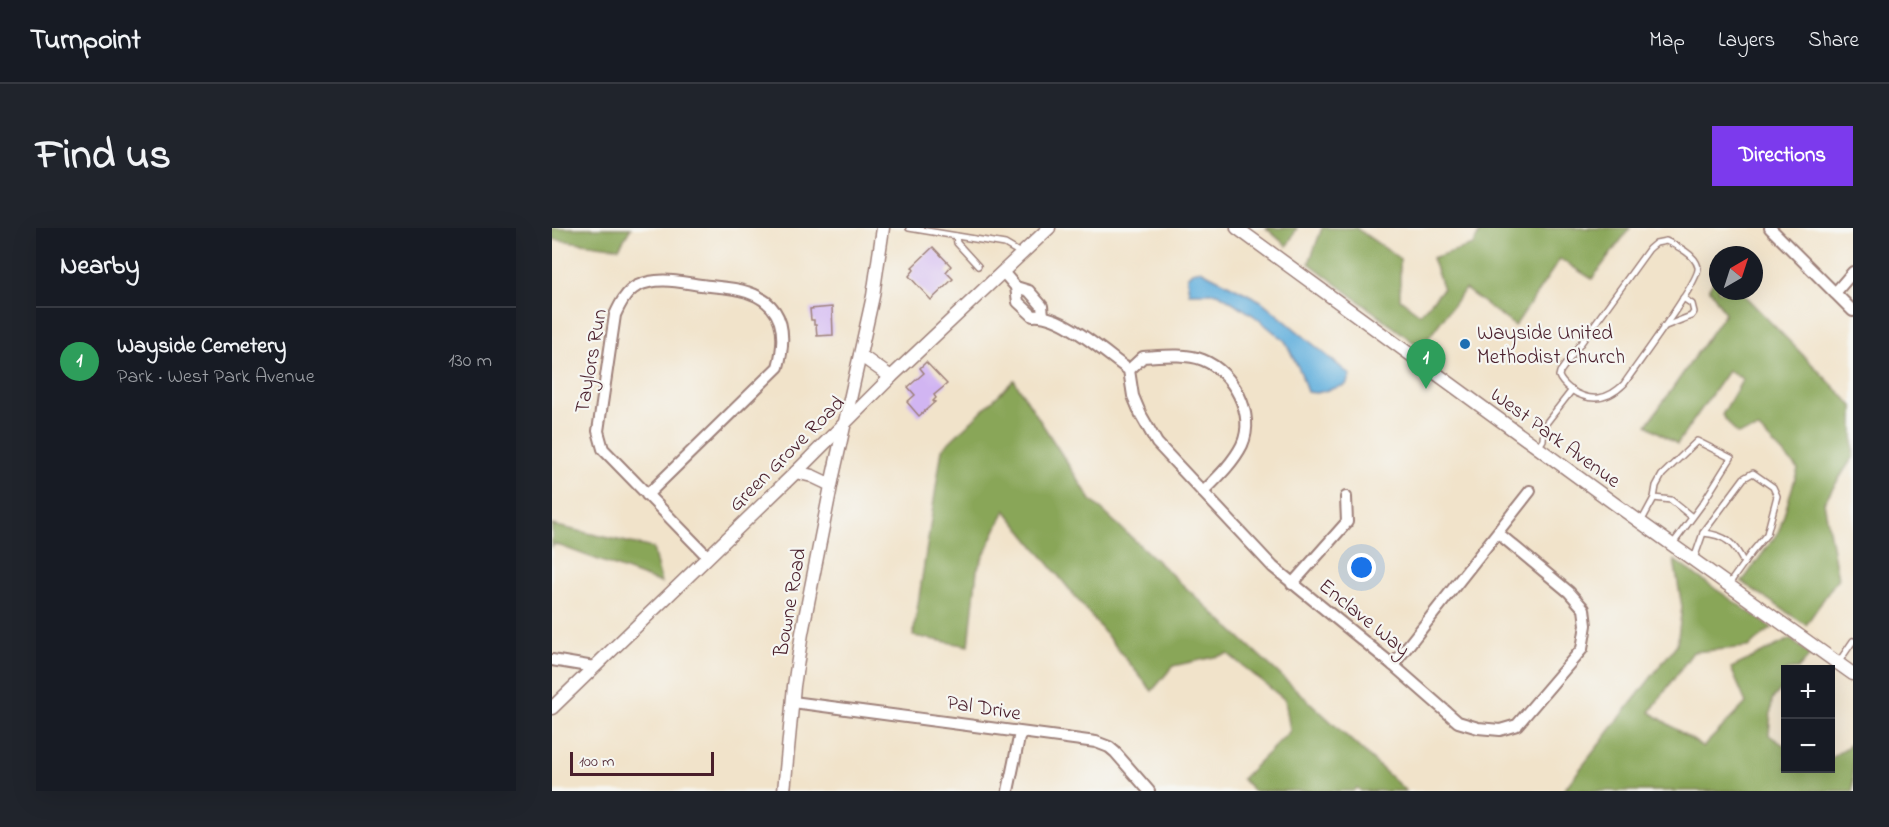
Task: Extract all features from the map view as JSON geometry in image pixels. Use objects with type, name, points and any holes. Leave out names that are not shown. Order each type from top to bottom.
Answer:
[{"type":"street","name":"Bowne Road","points":[[784,791],[802,633],[831,485],[873,296],[884,228]]},
{"type":"street","name":"Green Grove Road","points":[[552,708],[891,377],[1049,228]]},
{"type":"street","name":"West Park Avenue","points":[[1237,228],[1728,586],[1853,674]]},
{"type":"street","points":[[1770,228],[1853,311]]},
{"type":"street","points":[[1003,272],[1016,287],[1018,302],[1033,316],[1043,315],[1063,323],[1130,370],[1143,357],[1169,356],[1202,359],[1220,370],[1235,388],[1246,416],[1242,444],[1223,472],[1203,492]]},
{"type":"street","points":[[1835,293],[1853,272]]},
{"type":"street","name":"Taylors Run","points":[[647,495],[778,367],[783,343],[782,329],[778,316],[760,298],[745,291],[662,280],[636,287],[620,303],[615,315],[598,431],[599,440],[603,449],[647,495],[708,557]]},
{"type":"street","points":[[860,355],[891,377]]},
{"type":"street","name":"Enclave Way","points":[[1130,370],[1133,396],[1157,443],[1273,567],[1393,665],[1458,722],[1478,728],[1500,730],[1517,725],[1582,649],[1586,625],[1584,609],[1569,592],[1498,533]]},
{"type":"street","points":[[796,472],[812,476],[831,485]]},
{"type":"street","points":[[1393,665],[1530,491]]},
{"type":"street","points":[[1292,584],[1347,522],[1346,497]]},
{"type":"street","points":[[552,660],[594,667]]},
{"type":"street","name":"Pal Drive","points":[[793,702],[926,718],[1103,744],[1115,752],[1149,791]]},
{"type":"street","points":[[1008,791],[1020,733]]},
{"type":"lane","points":[[909,228],[1005,244],[1022,254]]},
{"type":"lane","points":[[956,236],[957,243],[978,266]]},
{"type":"lane","points":[[1666,241],[1695,260],[1698,273],[1663,327],[1624,384],[1615,393],[1604,397],[1589,398],[1561,382],[1560,372],[1649,249],[1656,243],[1666,241]]},
{"type":"lane","points":[[1663,327],[1685,320],[1694,312],[1692,304],[1683,298]]},
{"type":"lane","points":[[1538,447],[1543,440],[1544,426],[1572,390]]},
{"type":"lane","points":[[1641,522],[1654,498],[1656,486],[1662,475],[1697,441],[1731,458],[1672,545]]},
{"type":"lane","points":[[1694,561],[1703,533],[1743,478],[1753,474],[1773,487],[1777,495],[1767,534],[1728,586]]},
{"type":"lane","points":[[1654,498],[1671,500],[1692,517]]},
{"type":"lane","points":[[1703,533],[1720,535],[1736,547],[1744,563]]},
{"type":"lane","points":[[1838,663],[1853,641]]},
{"type":"green space","points":[[552,228],[631,228],[619,248],[552,239]]},
{"type":"green space","points":[[1266,228],[1297,228],[1287,246]]},
{"type":"green space","points":[[1322,228],[1356,228],[1400,259],[1400,299],[1420,314],[1443,289],[1432,258],[1473,245],[1482,228],[1630,228],[1592,279],[1560,259],[1515,326],[1465,289],[1421,348],[1309,263]]},
{"type":"green space","points":[[1717,300],[1749,300],[1853,406],[1853,457],[1824,502],[1838,578],[1806,625],[1742,582],[1779,531],[1798,469],[1759,429],[1737,434],[1722,415],[1743,379],[1728,371],[1677,444],[1647,425],[1725,313]]},
{"type":"green space","points":[[1014,380],[1091,500],[1406,791],[1361,791],[1357,788],[1353,791],[1254,791],[1242,779],[1290,731],[1285,700],[1228,654],[1173,666],[1152,691],[1005,510],[977,570],[969,646],[913,636],[942,449]]},
{"type":"green space","points":[[552,525],[653,548],[661,583],[555,544],[552,547]]},
{"type":"green space","points":[[1674,560],[1772,628],[1748,647],[1693,652],[1650,712],[1703,747],[1746,703],[1731,668],[1790,639],[1810,655],[1801,665],[1781,665],[1781,689],[1772,700],[1769,735],[1781,743],[1781,773],[1835,773],[1835,755],[1853,743],[1853,791],[1563,791],[1677,644],[1682,607]]},
{"type":"water","points":[[1200,270],[1261,301],[1350,375],[1346,385],[1317,393],[1307,392],[1301,373],[1285,341],[1253,315],[1218,293],[1189,293],[1187,277],[1192,272]]},
{"type":"building","points":[[933,247],[951,266],[946,272],[953,279],[931,300],[909,276],[914,270],[912,267]]},
{"type":"building","points":[[832,307],[833,335],[817,336],[810,309]]},
{"type":"building","points":[[926,362],[947,384],[934,395],[936,398],[933,401],[935,402],[919,416],[907,402],[915,395],[908,387],[924,373],[920,368]]},
{"type":"place","name":"Wayside United Methodist Church","points":[[1465,344]]},
{"type":"place","name":"Wayside Cemetery","points":[[1426,389]]}]
